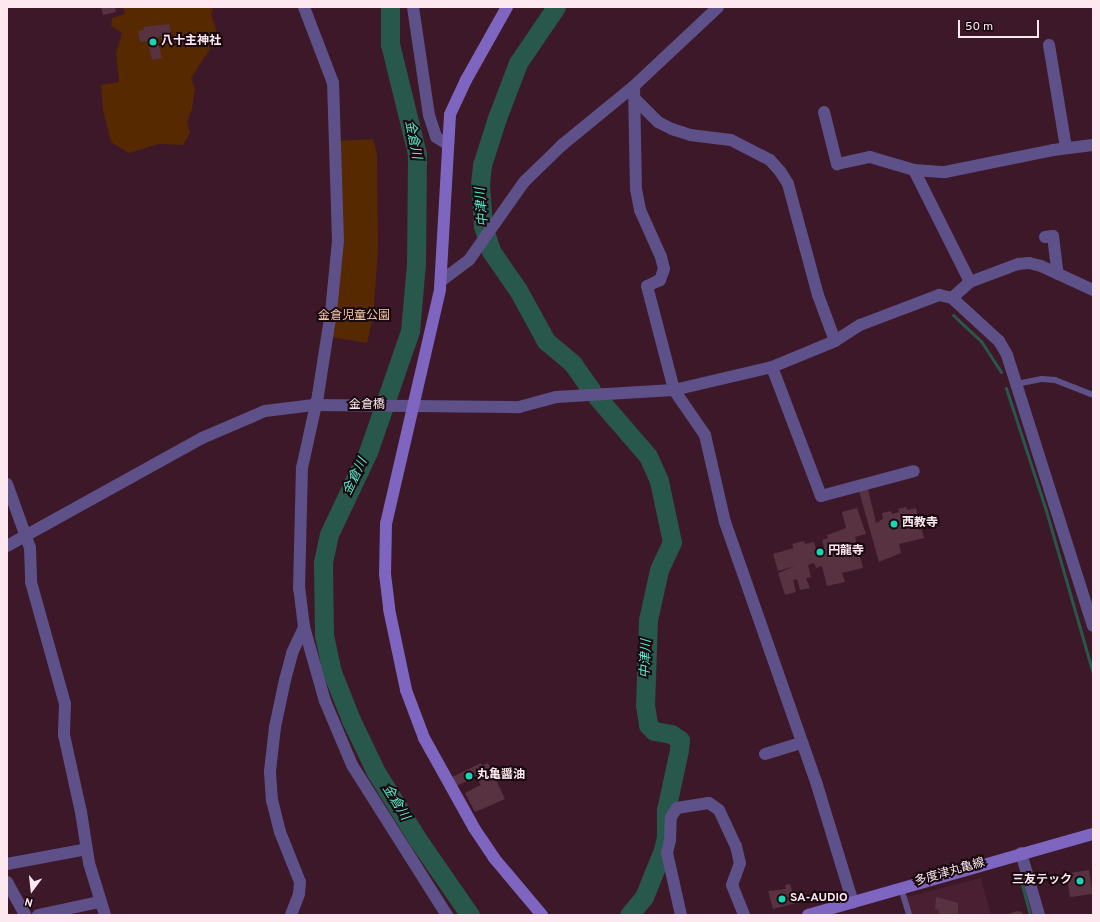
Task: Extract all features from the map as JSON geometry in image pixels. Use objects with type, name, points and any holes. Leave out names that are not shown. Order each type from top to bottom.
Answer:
[{"type":"street","points":[[304,7],[333,83],[338,212],[338,241],[331,312],[318,395],[314,405],[302,468],[299,589],[304,627],[325,702],[352,765],[447,915]]},
{"type":"street","points":[[413,7],[429,115],[436,137],[447,144]]},
{"type":"street","points":[[507,7],[456,100],[450,115],[447,144],[441,281],[433,327],[407,405],[386,524],[384,551],[389,609],[406,690],[424,738],[474,828],[494,858],[542,915]]},
{"type":"street","points":[[441,281],[469,260],[524,182],[562,144],[634,86],[718,7]]},
{"type":"street","points":[[1049,44],[1066,148]]},
{"type":"street","points":[[634,86],[636,190],[640,210],[662,257],[664,269],[660,280],[647,286],[674,390],[705,435],[725,522],[802,743],[853,903]]},
{"type":"street","points":[[635,99],[658,122],[672,129],[690,136],[731,140],[770,160],[780,171],[788,184],[818,295],[835,341]]},
{"type":"street","points":[[824,112],[837,164],[870,157],[914,170],[946,172],[1066,148],[1093,145]]},
{"type":"street","points":[[914,170],[970,282]]},
{"type":"street","points":[[1045,236],[1053,236],[1058,274]]},
{"type":"street","points":[[1093,290],[1029,263],[1018,264],[970,282],[952,298],[999,341],[1016,384],[1093,626]]},
{"type":"street","name":"金倉橋","points":[[7,546],[202,438],[250,416],[314,405],[519,407],[556,397],[674,390],[772,367],[835,341],[860,325],[939,295],[952,298]]},
{"type":"street","points":[[772,367],[821,496],[914,471]]},
{"type":"street","points":[[7,484],[30,548],[31,582],[65,704],[64,735],[87,849],[100,902],[105,915]]},
{"type":"street","points":[[291,915],[298,899],[300,882],[280,832],[272,801],[270,771],[275,727],[292,653],[304,627]]},
{"type":"street","points":[[765,754],[802,743]]},
{"type":"street","points":[[680,915],[667,853],[670,840],[671,817],[677,808],[709,803],[719,810],[736,846],[740,864],[732,885],[744,915]]},
{"type":"street","name":"多度津丸亀線","points":[[809,915],[841,911],[853,903],[901,888],[1021,853],[1093,834]]},
{"type":"street","points":[[7,864],[87,849]]},
{"type":"street","points":[[1021,853],[1039,915]]},
{"type":"street","points":[[7,882],[25,915]]},
{"type":"street","points":[[38,915],[100,902]]},
{"type":"lane","points":[[1016,384],[1042,379],[1055,380],[1093,395]]},
{"type":"lane","points":[[901,888],[909,915]]},
{"type":"shaded area","points":[[981,878],[991,915],[911,915],[907,897]]},
{"type":"green space","points":[[123,7],[213,7],[211,14],[218,37],[191,78],[195,88],[192,109],[187,122],[190,133],[183,145],[159,144],[129,153],[111,142],[103,110],[101,85],[119,82],[116,53],[122,33],[111,26],[112,18],[125,14]]},
{"type":"green space","name":"金倉児童公園","points":[[373,139],[377,155],[378,249],[373,317],[367,343],[331,337],[340,141]]},
{"type":"building","points":[[101,7],[115,7],[116,12],[103,15]]},
{"type":"building","name":"八十主神社","points":[[169,24],[171,32],[157,38],[162,58],[152,60],[148,41],[140,42],[138,31],[144,30],[143,27]]},
{"type":"building","name":"西教寺","points":[[868,489],[876,523],[883,519],[882,513],[891,511],[892,514],[899,512],[898,509],[906,507],[908,510],[916,508],[924,538],[899,544],[901,553],[879,562],[859,491]]},
{"type":"building","name":"円龍寺","points":[[857,508],[866,534],[855,537],[863,568],[842,573],[845,582],[827,586],[822,566],[816,568],[814,563],[808,565],[811,577],[806,578],[810,588],[800,590],[797,579],[793,580],[796,592],[785,595],[778,573],[795,566],[778,571],[773,554],[794,548],[792,544],[804,541],[805,544],[814,542],[816,549],[824,547],[822,540],[828,538],[827,535],[846,528],[842,512]]},
{"type":"building","points":[[481,763],[485,771],[483,765],[488,763],[505,799],[475,812],[465,793],[481,785],[477,780],[487,776],[486,773],[456,786],[452,777]]},
{"type":"building","name":"三友テック","points":[[1089,870],[1093,894],[1070,897],[1066,874]]},
{"type":"building","points":[[790,884],[796,903],[773,909],[768,891],[786,889],[785,885]]},
{"type":"building","points":[[936,897],[958,903],[958,915],[938,915],[939,910],[935,909]]},
{"type":"building","points":[[1017,911],[1022,912],[1023,915],[1005,915]]},
{"type":"waterway","name":"金倉川","points":[[390,7],[390,44],[417,154],[416,264],[410,331],[368,452],[329,534],[323,563],[324,635],[332,672],[351,720],[376,772],[418,840],[470,915]]},
{"type":"waterway","name":"中津川","points":[[556,7],[518,63],[497,118],[482,165],[480,184],[483,226],[491,251],[518,290],[546,341],[573,364],[591,390]]},
{"type":"waterway","points":[[953,315],[981,341],[1001,372]]},
{"type":"waterway","points":[[1006,388],[1045,507],[1093,673]]},
{"type":"waterway","name":"中津川","points":[[597,397],[648,456],[659,481],[672,542],[659,570],[648,620],[645,705],[648,725],[654,731],[671,734],[680,740],[679,750],[666,810],[666,837],[663,850],[644,897],[629,915]]},
{"type":"waterway","points":[[1021,881],[1030,915]]},
{"type":"place","name":"八十主神社","points":[[153,42]]},
{"type":"place","name":"西教寺","points":[[894,524]]},
{"type":"place","name":"円龍寺","points":[[820,552]]},
{"type":"place","name":"丸亀醤油","points":[[469,776]]},
{"type":"place","name":"三友テック","points":[[1080,881]]},
{"type":"place","name":"SA-AUDIO","points":[[782,899]]}]
